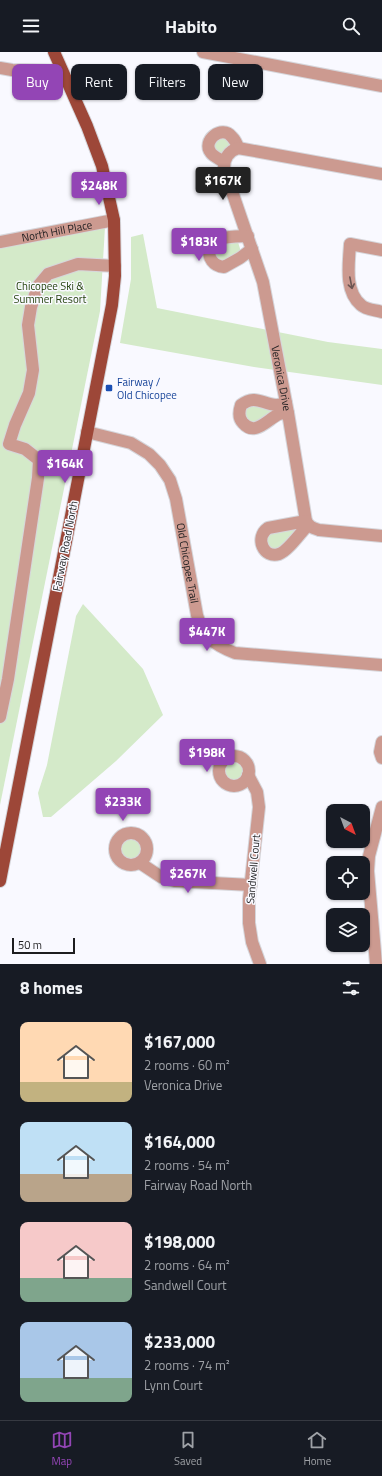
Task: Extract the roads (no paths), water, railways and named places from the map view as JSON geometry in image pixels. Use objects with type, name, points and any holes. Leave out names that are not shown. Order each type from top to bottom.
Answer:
[{"type":"main road","name":"Fairway Road North","points":[[54,52],[59,64]]},
{"type":"main road","name":"Fairway Road North","points":[[0,881],[112,305],[115,266],[114,220],[102,166],[63,73]]},
{"type":"street","points":[[203,52],[382,86]]},
{"type":"street","points":[[0,68],[12,70]]},
{"type":"street","points":[[238,148],[233,137],[228,133],[219,132],[212,137],[208,144],[212,154],[224,162],[229,153],[238,148],[382,174]]},
{"type":"street","name":"Veronica Drive","points":[[224,162],[224,168],[264,282],[307,523],[313,528],[319,530],[382,536]]},
{"type":"street","name":"North Hill Place","points":[[0,242],[114,220]]},
{"type":"street","points":[[248,236],[216,240],[210,246],[210,258],[215,265],[224,268],[252,249]]},
{"type":"street","points":[[382,250],[350,244],[349,281],[354,295],[361,306],[382,312]]},
{"type":"street","points":[[0,717],[8,679],[38,478],[39,460],[25,449],[9,444],[29,393],[33,370],[28,325],[31,307],[38,286],[48,274],[78,264],[115,266]]},
{"type":"street","name":"Old Chicopee Trail","points":[[87,432],[131,443],[154,459],[170,480],[176,499],[197,615],[200,625],[219,647],[235,653],[382,665]]},
{"type":"street","points":[[382,742],[380,752],[382,758]]},
{"type":"street","name":"Sandwell Court","points":[[248,775],[257,792],[259,807],[249,899],[250,934],[254,951],[260,964]]},
{"type":"street","points":[[376,964],[368,871],[370,856],[382,807]]},
{"type":"street","points":[[140,863],[161,877],[175,881],[250,885]]},
{"type":"place","name":"Fairway / Old Chicopee","points":[[109,388]]},
{"type":"park label","name":"Chicopee Ski & Summer Resort","points":[[50,292]]}]
